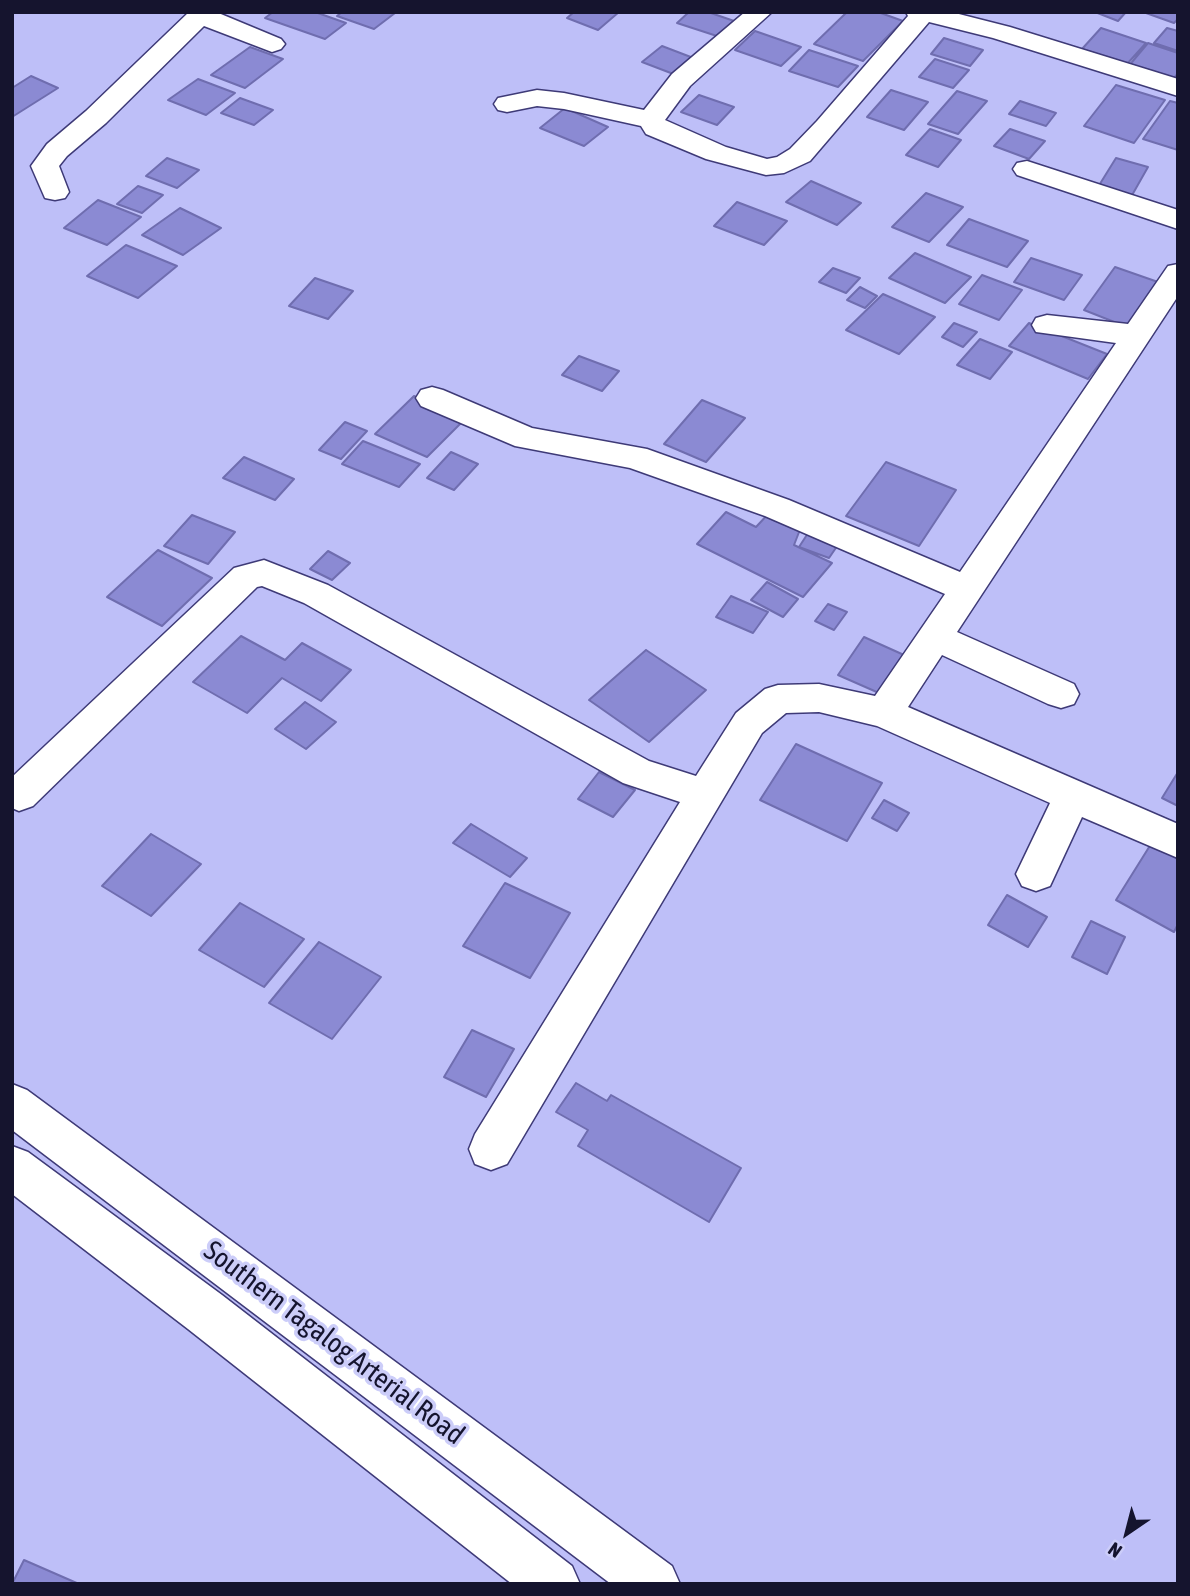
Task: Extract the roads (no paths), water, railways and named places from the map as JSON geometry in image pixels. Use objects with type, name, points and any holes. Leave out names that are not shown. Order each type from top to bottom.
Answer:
[{"type":"main road","points":[[651,120],[681,80],[760,12]]},
{"type":"main road","points":[[506,104],[537,98],[564,101],[651,120],[656,128],[716,153],[766,167],[784,165],[800,155],[827,128],[921,13],[1010,22],[1178,88]]},
{"type":"main road","points":[[55,192],[45,166],[57,150],[96,117],[203,14],[272,44]]},
{"type":"main road","points":[[1027,169],[1178,220]]},
{"type":"main road","points":[[884,713],[1178,272]]},
{"type":"main road","points":[[1047,325],[1136,335]]},
{"type":"main road","points":[[432,398],[526,438],[635,457],[751,498],[967,589]]},
{"type":"main road","points":[[19,795],[246,577],[264,573],[317,594],[636,772],[705,795]]},
{"type":"main road","points":[[935,637],[1061,694]]},
{"type":"main road","points":[[491,1149],[749,723],[778,698],[819,698],[884,713],[1178,842]]},
{"type":"main road","points":[[1036,874],[1073,796]]},
{"type":"main road","name":"Southern Tagalog Arterial Road","points":[[12,1104],[654,1584]]},
{"type":"main road","name":"Southern Tagalog Arterial Road","points":[[12,1167],[205,1312],[554,1584]]}]
